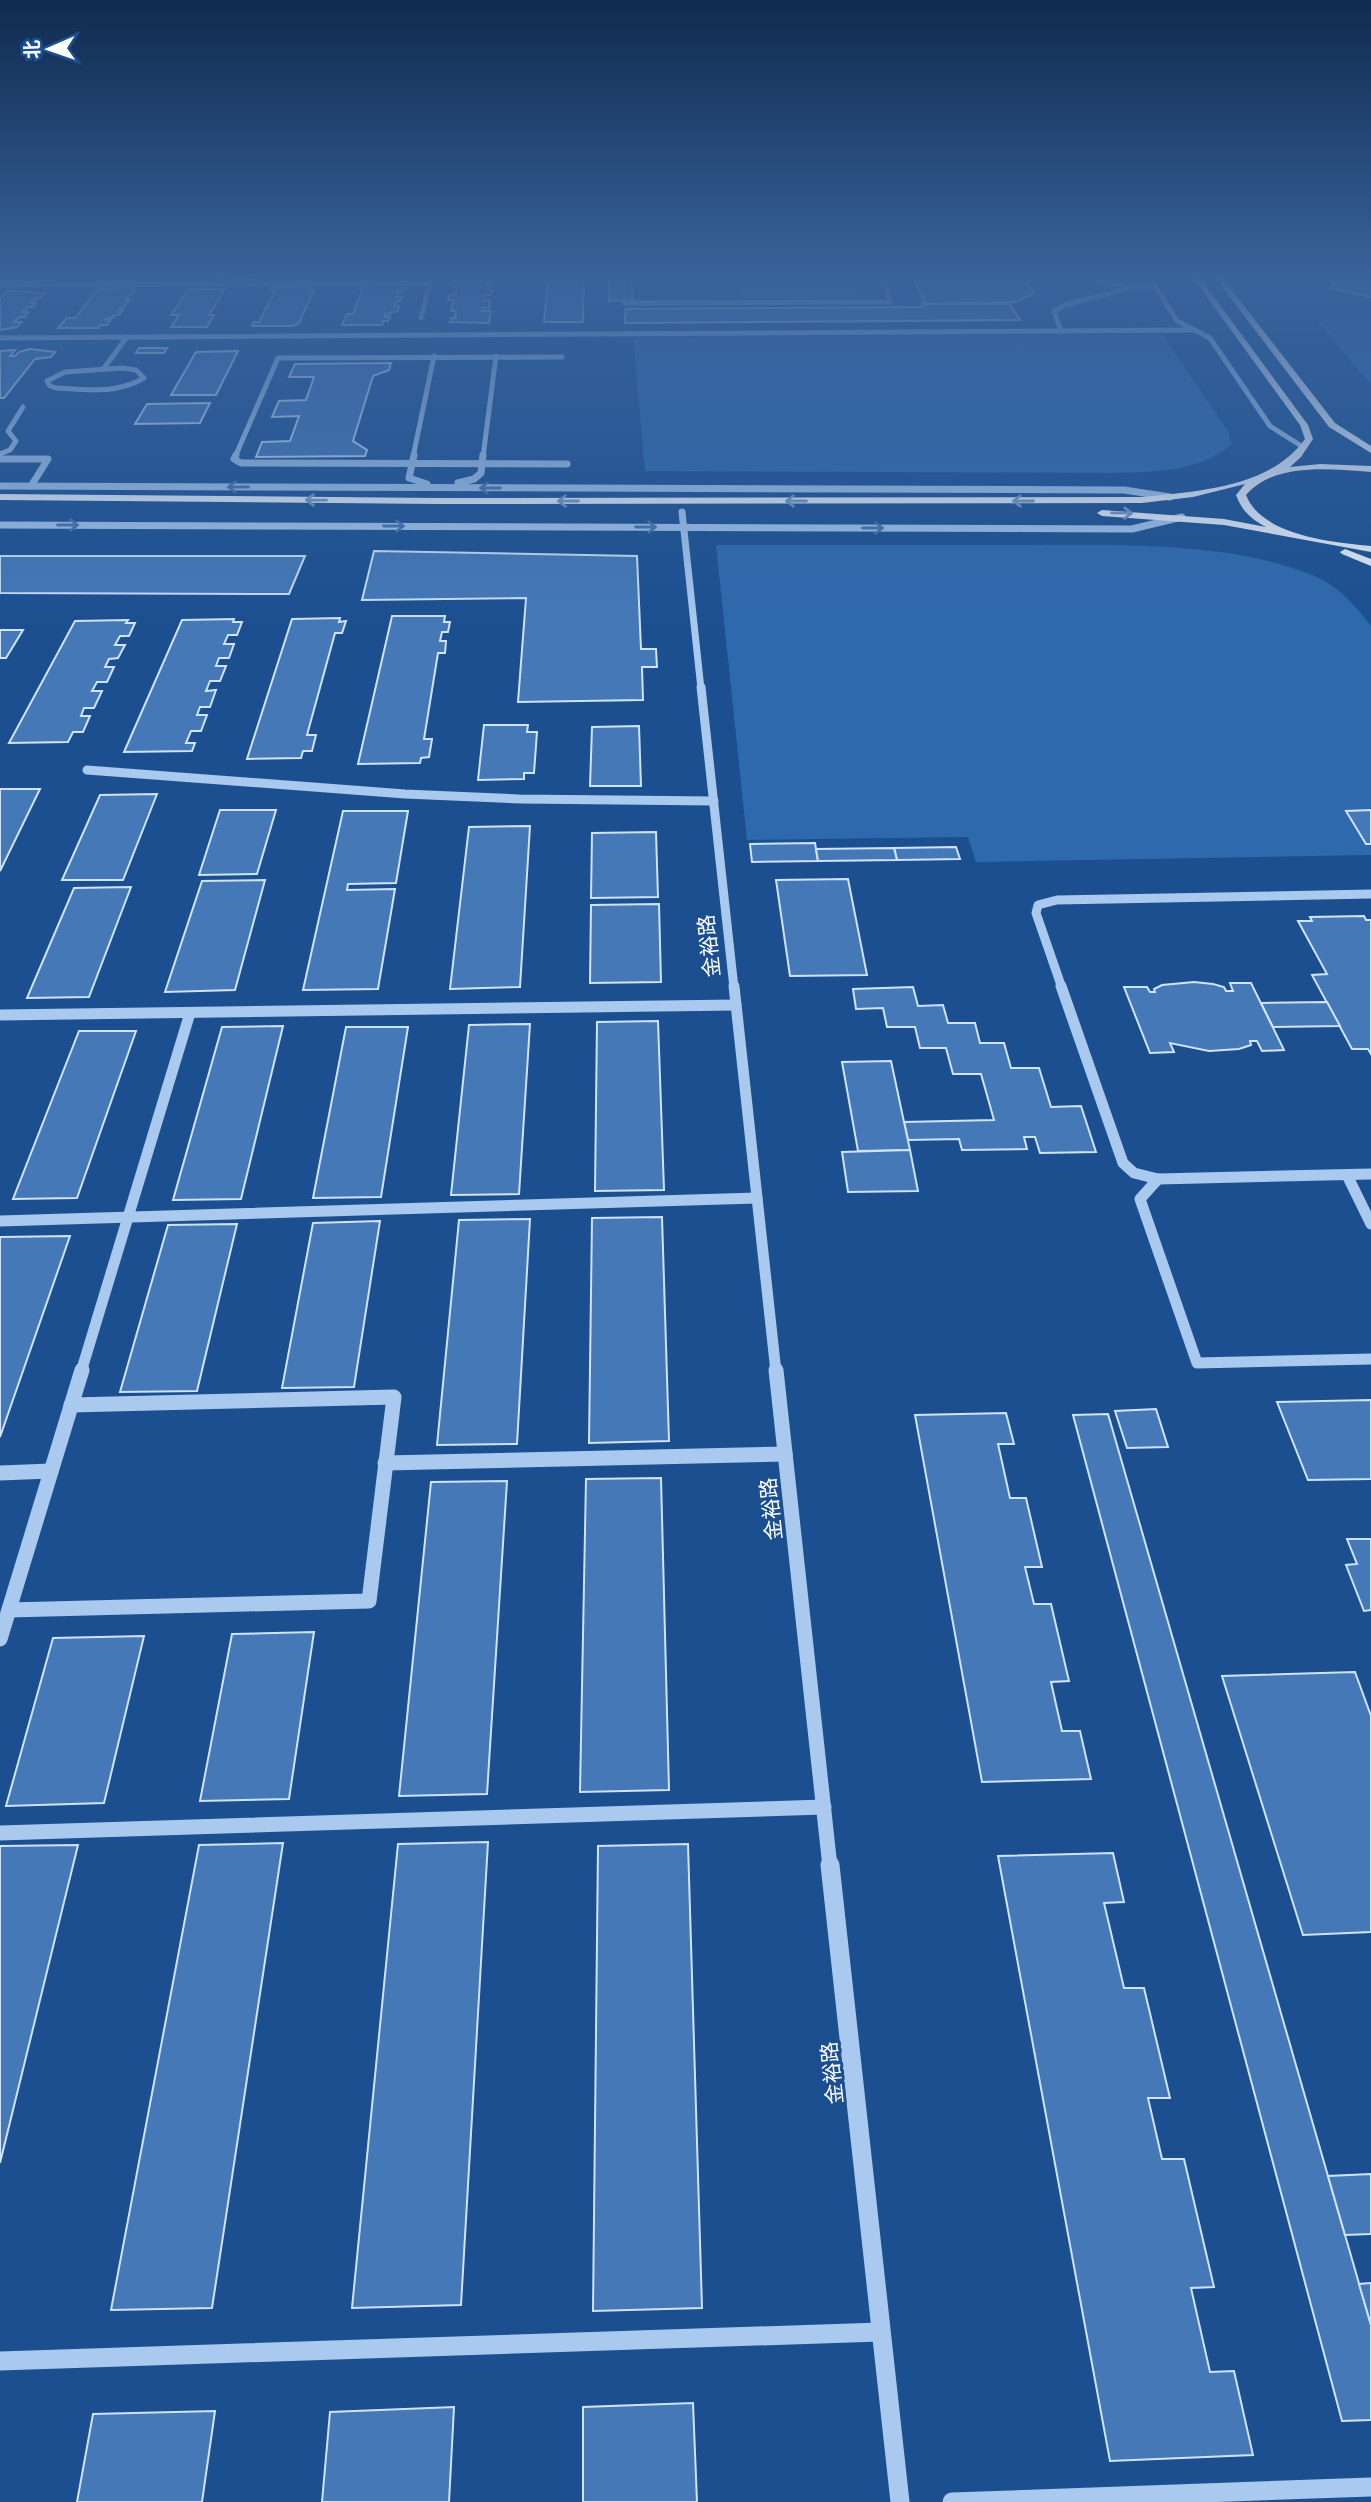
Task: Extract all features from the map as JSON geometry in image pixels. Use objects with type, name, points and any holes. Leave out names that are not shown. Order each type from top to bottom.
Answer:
[{"type":"main road","points":[[1280,392],[1304,425],[1309,439],[1287,465],[1251,483],[1241,495],[1246,509],[1265,523],[1297,536]]},
{"type":"main road","points":[[1306,392],[1332,425],[1371,450]]},
{"type":"main road","points":[[0,497],[437,501],[1087,501],[1170,497],[1312,468],[1371,469]]},
{"type":"main road","points":[[59,509],[683,519],[766,512]]},
{"type":"main road","points":[[1086,513],[1182,517],[1251,526],[1316,541],[1371,549]]},
{"type":"main road","points":[[1316,541],[1371,563]]},
{"type":"street","points":[[263,392],[234,459],[241,463],[567,464]]},
{"type":"street","points":[[426,392],[410,463],[410,478],[439,487],[474,480],[481,473],[491,392]]},
{"type":"street","points":[[1247,392],[1270,426],[1303,447]]},
{"type":"street","points":[[0,457],[10,450],[16,441],[8,431],[23,407]]},
{"type":"street","points":[[0,457],[48,459],[31,486]]},
{"type":"street","points":[[0,486],[1124,490],[1170,497]]},
{"type":"street","points":[[437,501],[439,487]]},
{"type":"street","points":[[0,525],[683,519],[1132,529],[1182,517]]},
{"type":"street","name":"金裕路","points":[[683,519],[900,2502]]},
{"type":"street","points":[[1371,894],[1057,900],[1038,905],[1036,913],[1123,1163],[1134,1173],[1158,1179],[1371,1174]]},
{"type":"street","points":[[0,1015],[736,1005]]},
{"type":"street","points":[[0,1639],[190,1013]]},
{"type":"street","points":[[1347,1175],[1371,1224]]},
{"type":"street","points":[[1158,1179],[1140,1199],[1197,1363],[1371,1359]]},
{"type":"street","points":[[0,1221],[757,1198]]},
{"type":"street","points":[[9,1610],[369,1601],[394,1398],[71,1405]]},
{"type":"street","points":[[385,1463],[785,1454]]},
{"type":"street","points":[[0,1473],[51,1471]]},
{"type":"street","points":[[0,1833],[824,1807]]},
{"type":"street","points":[[0,2361],[880,2332]]},
{"type":"street","points":[[952,2502],[1371,2487]]},
{"type":"lane","points":[[87,770],[417,794],[519,799],[714,801]]},
{"type":"shaded area","points":[[638,392],[1201,392],[1228,431],[1232,444],[1206,460],[1159,471],[645,471]]},
{"type":"shaded area","points":[[716,545],[1165,547],[1242,556],[1279,564],[1322,579],[1345,596],[1371,626],[1371,855],[976,862],[968,837],[747,840]]},
{"type":"building","points":[[0,392],[9,392],[4,398],[0,398]]},
{"type":"building","points":[[173,392],[218,392],[216,395],[171,395]]},
{"type":"building","points":[[309,392],[368,392],[353,441],[367,450],[365,456],[256,457],[262,442],[290,441],[299,416],[272,417],[279,401],[306,400]]},
{"type":"building","points":[[210,403],[200,423],[135,424],[147,404]]},
{"type":"building","points":[[374,551],[637,556],[641,649],[656,649],[657,667],[642,667],[643,700],[518,702],[526,598],[362,600]]},
{"type":"building","points":[[0,556],[305,556],[289,594],[0,593]]},
{"type":"building","points":[[392,616],[445,616],[444,622],[450,622],[448,632],[442,632],[440,641],[446,641],[445,653],[438,653],[424,739],[432,739],[429,757],[421,758],[420,763],[358,764]]},
{"type":"building","points":[[340,618],[339,622],[346,621],[342,633],[335,633],[307,735],[316,735],[312,751],[303,751],[301,758],[247,759],[292,619]]},
{"type":"building","points":[[234,619],[233,622],[242,622],[237,635],[228,635],[224,644],[234,644],[229,658],[219,658],[216,666],[226,666],[220,681],[210,681],[206,691],[216,690],[210,707],[200,707],[197,715],[207,715],[201,731],[191,731],[186,743],[195,743],[192,751],[124,752],[182,620]]},
{"type":"building","points":[[128,620],[126,623],[135,623],[129,636],[120,636],[115,645],[125,645],[118,658],[109,659],[105,667],[114,667],[107,682],[97,682],[92,691],[102,691],[94,708],[84,708],[81,716],[90,716],[83,732],[73,732],[68,742],[9,743],[75,621]]},
{"type":"building","points":[[0,630],[23,630],[6,658],[0,658]]},
{"type":"building","points":[[484,725],[528,725],[527,732],[537,732],[534,773],[524,773],[524,779],[478,780]]},
{"type":"building","points":[[639,726],[641,786],[590,786],[592,727]]},
{"type":"building","points":[[0,789],[40,789],[0,871]]},
{"type":"building","points":[[157,794],[123,880],[62,880],[100,795]]},
{"type":"building","points":[[220,810],[276,810],[257,874],[199,875]]},
{"type":"building","points":[[1371,810],[1371,844],[1366,844],[1346,811]]},
{"type":"building","points":[[343,811],[408,811],[396,883],[348,884],[347,890],[395,889],[378,989],[303,990]]},
{"type":"building","points":[[530,826],[520,987],[450,989],[469,827]]},
{"type":"building","points":[[656,832],[658,897],[591,898],[592,833]]},
{"type":"building","points":[[815,843],[818,861],[752,862],[750,844]]},
{"type":"building","points":[[956,847],[960,859],[897,860],[894,848]]},
{"type":"building","points":[[894,848],[897,860],[818,861],[816,849]]},
{"type":"building","points":[[848,879],[867,975],[790,976],[776,880]]},
{"type":"building","points":[[265,880],[235,990],[165,992],[202,881]]},
{"type":"building","points":[[131,887],[89,997],[27,998],[74,888]]},
{"type":"building","points":[[659,904],[661,982],[590,983],[591,905]]},
{"type":"building","points":[[1364,916],[1366,920],[1371,920],[1371,1054],[1368,1049],[1352,1049],[1312,975],[1327,974],[1298,921],[1312,921],[1310,917]]},
{"type":"building","points":[[1194,982],[1224,987],[1226,991],[1233,991],[1230,983],[1251,983],[1284,1050],[1262,1051],[1257,1041],[1250,1041],[1251,1045],[1239,1049],[1209,1051],[1170,1043],[1174,1052],[1150,1053],[1124,987],[1147,987],[1150,992],[1155,992],[1154,989],[1162,985]]},
{"type":"building","points":[[913,987],[918,1006],[943,1005],[948,1023],[975,1023],[980,1043],[1004,1043],[1011,1068],[1039,1068],[1051,1107],[1081,1106],[1096,1152],[1040,1153],[1035,1137],[1024,1137],[1027,1149],[962,1150],[959,1139],[908,1140],[904,1122],[994,1120],[981,1074],[953,1074],[946,1048],[920,1048],[915,1027],[887,1027],[883,1008],[856,1009],[853,989]]},
{"type":"building","points":[[1327,1002],[1340,1026],[1273,1027],[1261,1003]]},
{"type":"building","points":[[658,1021],[664,1190],[595,1191],[597,1022]]},
{"type":"building","points":[[530,1024],[519,1194],[451,1195],[469,1025]]},
{"type":"building","points":[[283,1026],[241,1199],[173,1200],[222,1027]]},
{"type":"building","points":[[346,1027],[408,1027],[381,1197],[313,1198]]},
{"type":"building","points":[[79,1031],[136,1031],[77,1198],[13,1199]]},
{"type":"building","points":[[891,1061],[910,1150],[858,1151],[842,1062]]},
{"type":"building","points":[[910,1150],[918,1191],[848,1192],[842,1152]]},
{"type":"building","points":[[662,1217],[669,1441],[589,1443],[592,1218]]},
{"type":"building","points":[[530,1219],[517,1444],[437,1445],[459,1220]]},
{"type":"building","points":[[380,1221],[354,1387],[282,1388],[313,1223]]},
{"type":"building","points":[[237,1224],[197,1391],[120,1392],[168,1225]]},
{"type":"building","points":[[70,1236],[0,1437],[0,1237]]},
{"type":"building","points":[[1371,1400],[1371,1479],[1308,1480],[1277,1402]]},
{"type":"building","points":[[1156,1409],[1168,1447],[1127,1448],[1115,1411]]},
{"type":"building","points":[[1006,1413],[1014,1444],[998,1444],[1010,1498],[1026,1498],[1042,1567],[1025,1567],[1034,1604],[1051,1604],[1069,1681],[1051,1682],[1062,1731],[1080,1731],[1091,1779],[982,1782],[915,1415]]},
{"type":"building","points":[[1108,1414],[1371,2325],[1371,2420],[1342,2421],[1073,1415]]},
{"type":"building","points":[[661,1478],[669,1790],[580,1792],[586,1479]]},
{"type":"building","points":[[507,1481],[487,1794],[399,1796],[431,1482]]},
{"type":"building","points":[[1347,1539],[1371,1539],[1371,1610],[1364,1611],[1346,1565],[1357,1564]]},
{"type":"building","points":[[314,1632],[289,1799],[200,1801],[232,1634]]},
{"type":"building","points":[[144,1636],[104,1803],[6,1806],[53,1638]]},
{"type":"building","points":[[1355,1672],[1371,1716],[1371,1932],[1303,1935],[1222,1676]]},
{"type":"building","points":[[488,1842],[461,2305],[352,2308],[398,1844]]},
{"type":"building","points":[[283,1843],[212,2308],[111,2310],[199,1845]]},
{"type":"building","points":[[688,1844],[702,2308],[593,2311],[598,1846]]},
{"type":"building","points":[[78,1845],[0,2163],[0,1846]]},
{"type":"building","points":[[1113,1853],[1124,1902],[1104,1903],[1124,1988],[1144,1988],[1170,2098],[1148,2098],[1162,2159],[1184,2159],[1214,2287],[1191,2288],[1210,2372],[1234,2371],[1253,2455],[1110,2461],[998,1856]]},
{"type":"building","points":[[1371,2174],[1371,2234],[1345,2235],[1328,2176]]},
{"type":"building","points":[[1371,2283],[1371,2325],[1359,2284]]},
{"type":"building","points":[[693,2403],[697,2502],[583,2502],[583,2407]]},
{"type":"building","points":[[454,2407],[449,2502],[322,2502],[330,2412]]},
{"type":"building","points":[[215,2411],[202,2502],[77,2502],[93,2414]]}]
